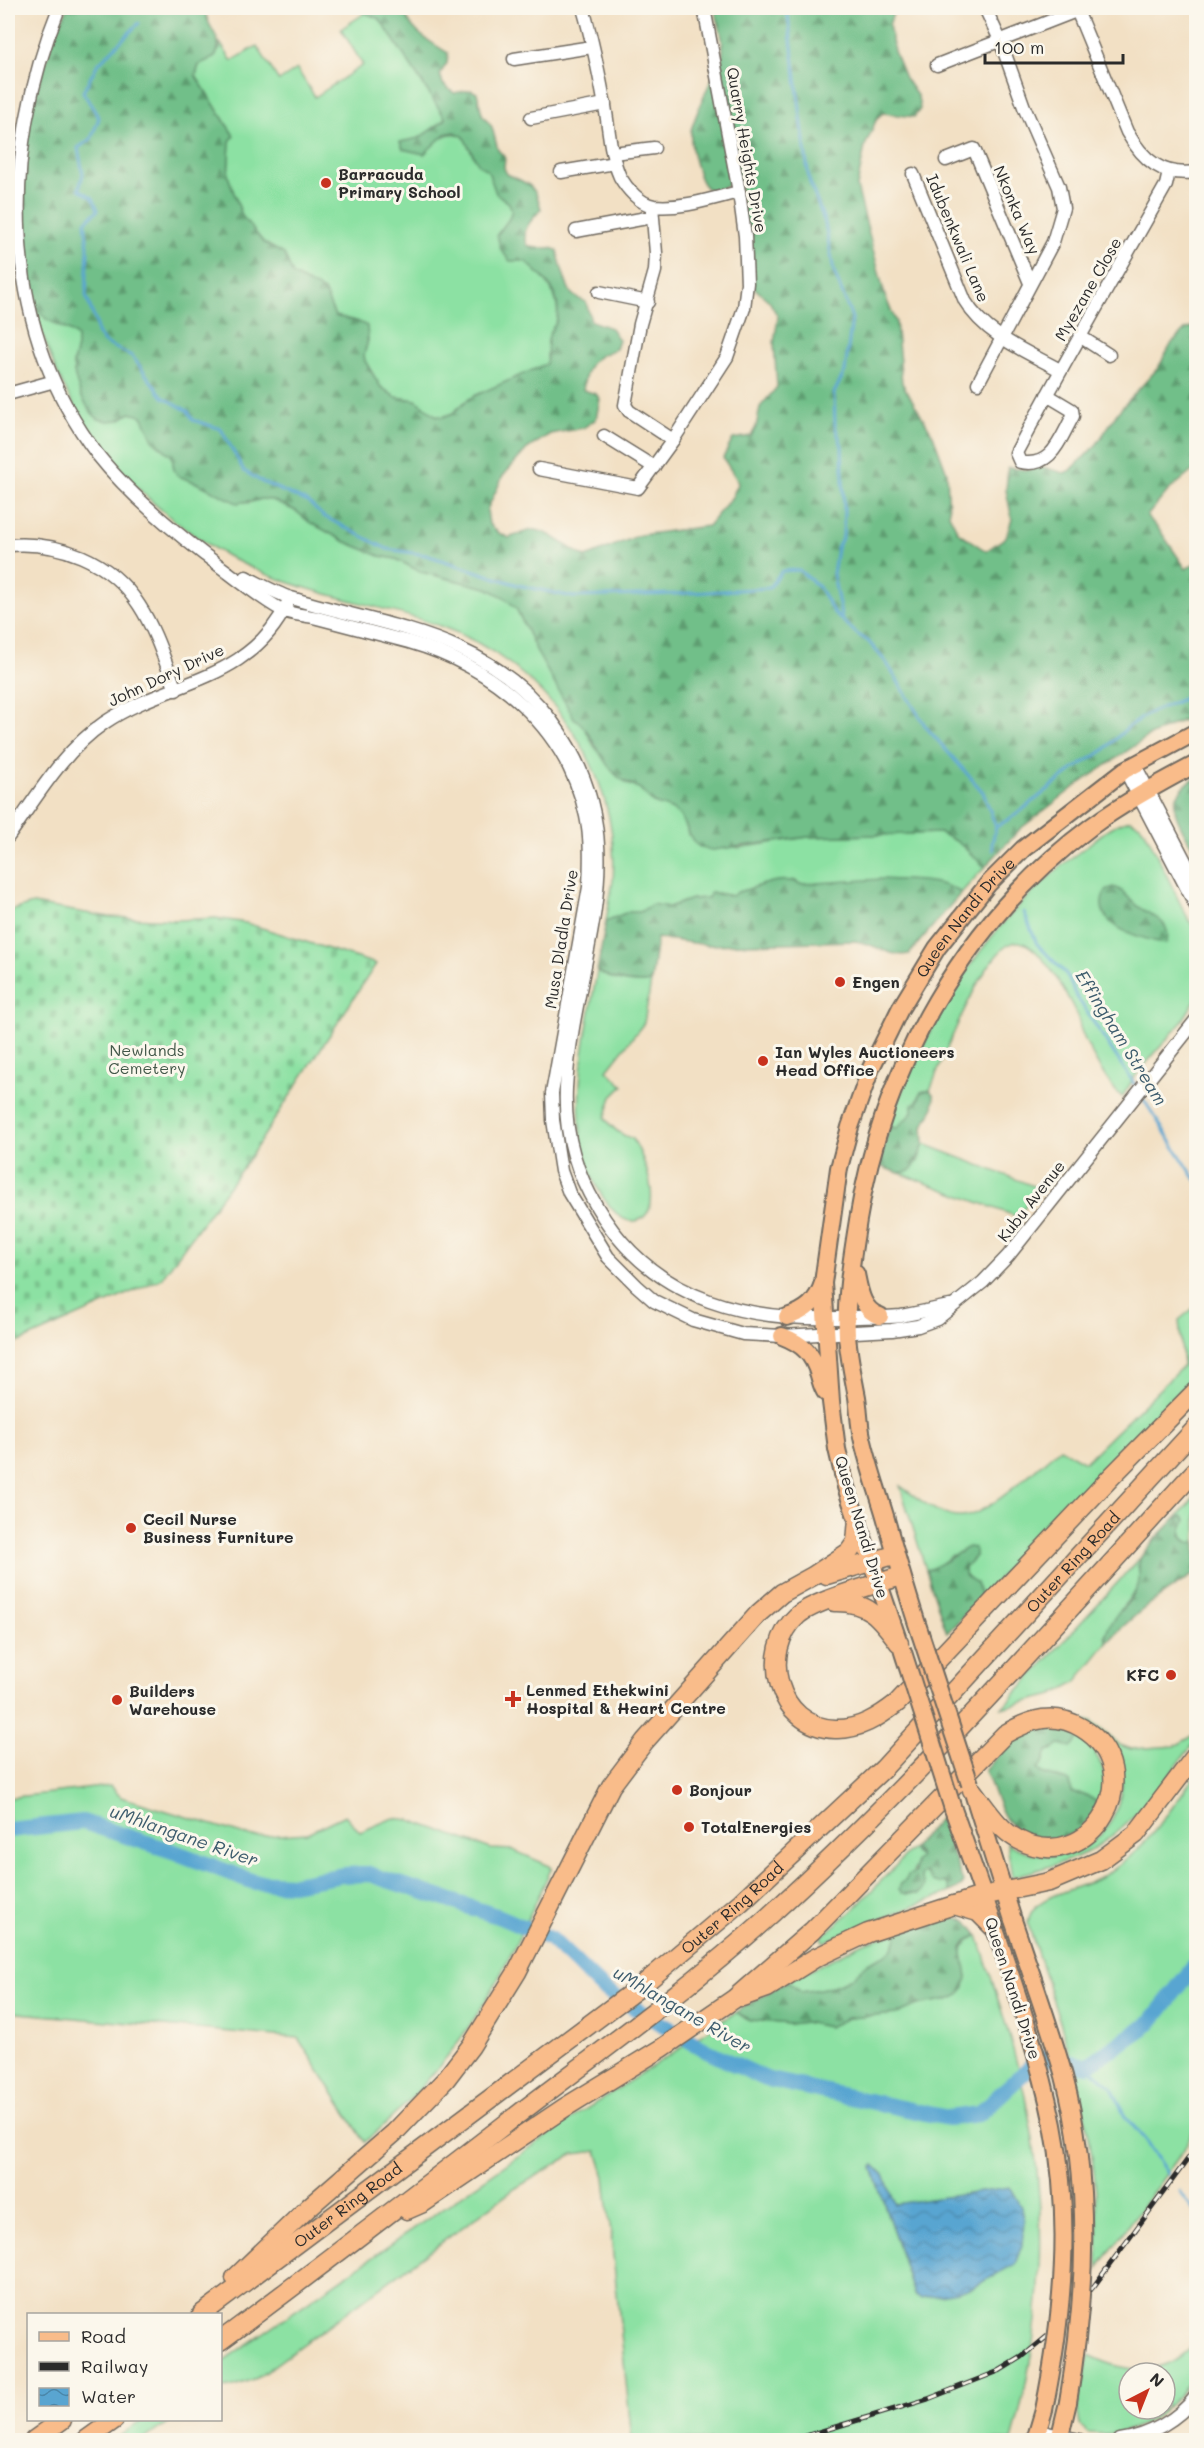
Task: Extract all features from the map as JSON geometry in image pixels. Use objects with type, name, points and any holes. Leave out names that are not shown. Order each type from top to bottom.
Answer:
[{"type":"highway","points":[[901,1576],[823,1602],[799,1615],[782,1635],[776,1659],[779,1686],[784,1698],[804,1719],[819,1726],[834,1729],[870,1722],[897,1703],[1112,1476],[1197,1391]]},
{"type":"highway","name":"Outer Ring Road","points":[[203,2313],[678,1956],[790,1858],[883,1769],[1197,1428]]},
{"type":"highway","name":"Outer Ring Road","points":[[222,2340],[386,2218],[702,1974],[822,1867],[902,1788],[1197,1470]]},
{"type":"highway","points":[[198,2313],[309,2206],[394,2133],[424,2103],[471,2046],[517,1972],[601,1803],[628,1761],[759,1613],[782,1593],[813,1576],[826,1565],[842,1559],[854,1547],[858,1533],[858,1519]]},
{"type":"highway","points":[[813,1576],[828,1575],[894,1556]]},
{"type":"highway","points":[[823,1602],[849,1602],[862,1606],[880,1618],[901,1646]]},
{"type":"highway","points":[[386,2218],[423,2203],[729,2002],[812,1930],[1005,1734],[1020,1725],[1040,1718],[1049,1717],[1076,1724],[1100,1743],[1109,1761],[1113,1779],[1109,1806],[1099,1824],[1078,1841],[1049,1847],[1031,1845],[1007,1832],[971,1787]]},
{"type":"highway","points":[[729,2002],[767,1988],[815,1958],[868,1933],[982,1896],[1049,1882],[1078,1871],[1121,1847],[1145,1823],[1197,1755]]},
{"type":"highway","points":[[952,1905],[978,1912],[995,1929]]},
{"type":"highway","points":[[34,2440],[61,2421]]},
{"type":"highway","points":[[86,2440],[113,2421]]},
{"type":"main road","name":"Queen Nandi Drive","points":[[1037,2436],[1044,2410],[1061,2306],[1064,2235],[1053,2126],[1025,2018],[846,1487],[837,1449],[831,1402],[823,1283],[839,1168],[850,1127],[887,1033],[920,974],[957,922],[1006,865],[1031,842],[1130,768],[1197,732]]},
{"type":"main road","name":"Queen Nandi Drive","points":[[1060,2438],[1077,2342],[1084,2264],[1079,2163],[1064,2078],[894,1556],[862,1436],[848,1325],[851,1252],[871,1154],[890,1096],[912,1045],[964,956],[1019,891],[1071,843],[1142,792],[1197,764]]},
{"type":"main road","points":[[851,1252],[861,1296],[871,1312],[880,1316]]},
{"type":"main road","points":[[787,1317],[811,1306],[820,1293],[823,1283]]},
{"type":"main road","points":[[783,1336],[797,1341],[808,1350],[815,1363],[823,1390],[831,1402]]},
{"type":"street","name":"Musa Dladla Drive","points":[[59,8],[38,53],[21,106],[12,151],[9,200],[15,273],[23,309],[51,382],[78,429],[125,486],[184,539],[284,611],[410,642],[451,656],[504,688],[528,710],[551,738],[574,777],[586,816],[590,853],[589,887],[552,1093],[553,1120],[561,1171],[569,1192],[617,1268],[654,1300],[693,1320],[722,1330],[743,1334],[783,1336],[848,1325]]},
{"type":"street","points":[[582,8],[605,104],[614,158],[626,187],[652,211],[656,260],[648,302],[640,324],[625,405],[629,411],[673,440]]},
{"type":"street","name":"Quarry Heights Drive","points":[[539,469],[636,488],[640,486],[727,357],[744,308],[747,260],[740,192],[704,8]]},
{"type":"street","points":[[978,383],[1058,228],[1063,208],[1062,197],[1049,161],[1024,107],[1000,40],[985,8]]},
{"type":"street","points":[[937,65],[1079,8],[1127,132],[1135,146],[1148,159],[1169,172],[1197,172]]},
{"type":"street","points":[[514,58],[592,47]]},
{"type":"street","points":[[531,118],[605,104]]},
{"type":"street","points":[[561,172],[654,148]]},
{"type":"street","name":"Nkonka Way","points":[[974,149],[1030,282]]},
{"type":"street","name":"Idubenkwali Lane","points":[[946,160],[974,149]]},
{"type":"street","name":"Myezane Close","points":[[1047,395],[1072,410],[1073,416],[1049,457],[1039,463],[1024,463],[1019,461],[1016,453],[1060,370],[1081,338],[1166,185],[1169,172]]},
{"type":"street","name":"Idubenkwali Lane","points":[[913,174],[965,301],[981,323],[1002,338],[1060,370]]},
{"type":"street","points":[[576,231],[672,206],[740,192]]},
{"type":"street","points":[[599,292],[648,302]]},
{"type":"street","points":[[1081,338],[1109,355]]},
{"type":"street","points":[[8,394],[51,382]]},
{"type":"street","points":[[604,436],[654,467]]},
{"type":"street","points":[[8,546],[43,545],[69,550],[99,566],[113,577],[128,590],[144,614],[176,690]]},
{"type":"street","name":"Musa Dladla Drive","points":[[221,566],[290,598],[408,629],[466,650],[488,662],[531,696],[567,743],[582,770],[591,795],[597,828],[600,862],[596,911],[570,1053],[566,1089],[567,1122],[573,1154],[585,1188],[631,1254],[651,1271],[675,1286],[693,1296],[723,1306],[787,1317],[827,1327]]},
{"type":"street","name":"John Dory Drive","points":[[8,837],[68,755],[92,732],[123,711],[216,673],[245,655],[271,631],[290,598]]},
{"type":"street","points":[[1130,768],[1197,906]]},
{"type":"street","points":[[1142,792],[1197,882]]},
{"type":"street","name":"Kubu Avenue","points":[[848,1325],[918,1326],[937,1319],[983,1282],[1008,1256],[1197,1020]]},
{"type":"street","name":"Kubu Avenue","points":[[848,1325],[880,1316],[897,1317],[952,1306]]},
{"type":"street","points":[[1120,2440],[1153,2430],[1173,2418],[1197,2396]]},
{"type":"street","points":[[1037,2436],[1080,2440]]},
{"type":"green space","points":[[68,8],[205,8],[206,16],[217,38],[218,50],[215,57],[200,64],[196,76],[234,136],[230,141],[228,176],[242,216],[264,243],[284,254],[293,275],[324,291],[335,316],[367,326],[365,361],[380,386],[395,397],[416,400],[435,415],[443,417],[453,413],[474,396],[546,364],[548,339],[556,321],[558,309],[554,293],[544,279],[525,261],[510,261],[501,250],[497,235],[509,219],[512,210],[509,203],[496,193],[488,171],[479,165],[463,136],[455,132],[445,134],[424,154],[403,149],[400,142],[419,138],[446,119],[380,19],[365,13],[361,8],[403,8],[414,29],[448,53],[447,63],[440,74],[443,84],[454,93],[471,90],[477,93],[482,114],[492,127],[498,150],[505,157],[504,168],[507,174],[526,183],[534,190],[541,209],[526,230],[528,246],[551,248],[558,251],[572,294],[586,302],[591,321],[611,328],[619,340],[616,349],[596,359],[586,374],[583,390],[596,394],[600,399],[596,419],[583,428],[550,434],[527,449],[503,476],[487,510],[489,524],[509,538],[527,531],[539,531],[586,557],[640,535],[708,526],[732,497],[738,484],[723,458],[733,439],[751,436],[756,427],[760,407],[777,387],[774,343],[778,317],[769,301],[752,286],[740,180],[720,189],[710,190],[698,172],[692,146],[691,131],[723,52],[720,26],[714,8],[895,8],[889,25],[894,51],[905,78],[918,97],[920,109],[914,117],[883,113],[877,118],[865,146],[857,187],[885,296],[896,322],[902,383],[933,435],[947,473],[949,514],[958,532],[986,551],[1006,537],[1012,519],[1006,490],[1008,468],[1030,470],[1036,467],[1064,473],[1071,470],[1097,444],[1118,412],[1158,368],[1172,343],[1185,330],[1194,326],[1196,328],[1196,468],[1168,491],[1147,516],[1186,569],[1196,562],[1196,714],[1149,736],[1076,786],[1020,829],[985,867],[958,842],[940,833],[808,837],[713,850],[697,845],[677,813],[653,803],[639,788],[620,779],[609,768],[586,730],[574,718],[539,656],[516,608],[504,597],[487,588],[421,572],[396,559],[380,556],[346,542],[309,522],[296,511],[272,500],[262,499],[237,503],[178,476],[174,470],[172,456],[154,441],[142,416],[130,413],[119,420],[108,421],[98,419],[90,411],[81,396],[75,377],[73,364],[77,337],[72,332],[46,319],[33,304],[21,235],[27,119],[56,31]]},
{"type":"green space","points":[[365,13],[380,19],[446,119],[419,138],[401,142],[403,149],[424,154],[446,135],[463,136],[474,157],[488,170],[496,193],[509,203],[512,210],[509,219],[497,235],[547,282],[557,306],[557,319],[548,339],[547,364],[466,401],[453,413],[443,417],[435,415],[416,400],[395,397],[380,386],[365,361],[364,355],[368,340],[359,322],[335,316],[324,291],[293,275],[284,254],[264,243],[242,216],[228,176],[230,141],[234,136],[196,76],[199,65],[204,60],[211,59],[220,48],[220,43],[232,61],[257,46],[279,81],[297,69],[315,97],[363,65],[341,29]]},
{"type":"green space","points":[[33,304],[58,326],[72,332],[77,337],[73,364],[75,377],[119,420],[130,413],[143,416],[154,441],[172,456],[174,469],[178,476],[248,503],[262,499],[272,500],[296,511],[309,522],[346,542],[380,556],[396,559],[421,572],[487,588],[504,597],[516,608],[539,656],[574,718],[583,724],[594,746],[627,784],[639,788],[653,803],[676,811],[685,821],[688,835],[739,848],[808,837],[940,833],[958,842],[985,867],[961,893],[953,888],[800,884],[794,880],[738,892],[732,896],[711,892],[709,898],[692,899],[669,907],[652,905],[640,912],[628,912],[606,921],[613,880],[612,839],[604,799],[589,760],[569,725],[542,693],[512,665],[477,643],[440,626],[299,586],[244,565],[192,534],[167,515],[123,472],[85,424],[56,370]]},
{"type":"green space","points":[[1196,777],[1196,854],[1179,822],[1175,804],[1184,786]]},
{"type":"green space","points":[[1130,820],[1140,825],[1145,831],[1196,932],[1196,999],[1181,1023],[1136,1075],[1122,1097],[1098,1066],[1084,1038],[1072,1004],[1045,961],[1037,952],[1020,942],[1008,945],[994,958],[967,1004],[930,1090],[921,1092],[912,1113],[897,1128],[892,1127],[888,1131],[903,1090],[941,1011],[989,940],[1049,877],[1105,832]]},
{"type":"green space","points":[[883,879],[933,883],[961,893],[909,954],[896,954],[855,941],[708,945],[657,938],[651,982],[623,981],[597,971],[606,921],[628,912],[640,912],[652,904],[669,907],[692,899],[708,898],[711,892],[732,896],[738,892],[786,880],[800,884]]},
{"type":"green space","points":[[1113,887],[1163,923],[1168,934],[1165,944],[1125,931],[1108,919],[1103,911],[1102,901],[1105,892]]},
{"type":"green space","name":"Newlands Cemetery","points":[[33,904],[109,917],[178,920],[216,918],[246,923],[376,964],[248,1160],[161,1279],[8,1347],[8,911]]},
{"type":"green space","points":[[597,971],[623,981],[651,982],[644,1023],[607,1070],[623,1086],[612,1097],[605,1118],[617,1131],[633,1139],[642,1157],[649,1180],[651,1203],[648,1212],[637,1221],[625,1220],[619,1216],[596,1185],[585,1157],[580,1126],[582,1062]]},
{"type":"green space","points":[[930,1090],[934,1096],[933,1109],[923,1126],[924,1144],[914,1167],[909,1171],[899,1173],[879,1166],[888,1131],[892,1127],[897,1128],[912,1113],[912,1105],[918,1101],[921,1092]]},
{"type":"green space","points":[[924,1144],[1039,1188],[1018,1217],[899,1173],[909,1171],[918,1161]]},
{"type":"green space","points":[[1196,1306],[1196,1377],[1058,1514],[981,1597],[976,1583],[964,1574],[964,1568],[975,1556],[952,1555],[936,1568],[926,1570],[900,1486],[946,1515],[962,1517],[973,1514],[1000,1499],[1060,1448],[1085,1462],[1183,1366],[1179,1320]]},
{"type":"green space","points":[[1196,1496],[1196,1540],[1192,1543],[1183,1536],[1182,1516],[1175,1519]]},
{"type":"green space","points":[[1182,1516],[1186,1520],[1181,1536],[1192,1543],[1196,1540],[1196,1573],[1149,1605],[1107,1643],[1106,1636],[1110,1623],[1137,1590],[1141,1557],[1175,1519]]},
{"type":"green space","points":[[968,1547],[975,1548],[975,1556],[964,1568],[964,1574],[976,1583],[981,1597],[947,1633],[926,1570]]},
{"type":"green space","points":[[1142,1556],[1138,1566],[1141,1579],[1137,1589],[1117,1614],[1105,1636],[1107,1643],[1076,1682],[1053,1695],[1002,1708]]},
{"type":"green space","points":[[1079,1718],[1092,1722],[1120,1745],[1131,1749],[1175,1746],[1196,1734],[1196,1741],[1135,1815],[1107,1840],[1072,1859],[1012,1877],[1007,1843],[1023,1851],[1040,1854],[1056,1855],[1073,1852],[1088,1845],[1101,1835],[1111,1821],[1120,1797],[1121,1776],[1113,1761]]},
{"type":"green space","points":[[1056,1726],[1079,1735],[1071,1747],[1060,1744],[1047,1751],[1043,1763],[1038,1768],[1042,1773],[1070,1782],[1072,1793],[1086,1795],[1097,1802],[1098,1808],[1075,1832],[1058,1838],[1038,1837],[1020,1831],[1006,1819],[985,1771],[1010,1741],[1031,1729]]},
{"type":"green space","points":[[1079,1735],[1094,1752],[1102,1768],[1104,1785],[1098,1808],[1072,1794],[1070,1782],[1042,1773],[1038,1767],[1043,1763],[1046,1751]]},
{"type":"green space","points":[[1196,1774],[1196,2125],[1183,2151],[1098,2268],[1096,2195],[1081,2097],[1028,1924],[1030,1914],[1045,1899],[1100,1878],[1130,1857],[1154,1832]]},
{"type":"green space","points":[[110,1786],[121,1797],[252,1837],[307,1833],[345,1815],[360,1832],[393,1818],[410,1820],[491,1849],[513,1850],[552,1867],[506,1964],[463,2036],[417,2092],[365,2142],[298,2038],[8,2012],[8,1798]]},
{"type":"green space","points":[[940,1818],[963,1882],[962,1886],[950,1892],[948,1885],[944,1882],[939,1884],[933,1882],[926,1872],[922,1874],[924,1886],[918,1894],[902,1893],[899,1889],[901,1883],[908,1875],[915,1873],[916,1861],[920,1857],[912,1849]]},
{"type":"green space","points":[[912,1849],[921,1857],[914,1869],[906,1894],[919,1894],[924,1886],[922,1874],[927,1872],[948,1885],[950,1892],[823,1942],[821,1937],[853,1910]]},
{"type":"green space","points":[[948,1917],[967,1921],[978,1935],[966,1942],[962,1948],[967,1977],[965,1987],[958,1995],[917,2005],[897,2014],[847,2018],[828,2027],[805,2022],[789,2024],[750,2020],[736,2012],[787,1981],[801,1992],[839,1984],[868,1963],[888,1953],[894,1946],[898,1932]]},
{"type":"green space","points":[[898,1932],[894,1946],[888,1953],[868,1963],[839,1984],[801,1992],[787,1981],[862,1944]]},
{"type":"green space","points":[[978,1935],[1017,2063],[1027,2106],[1039,2190],[1040,2274],[1036,2316],[1031,2358],[1012,2440],[963,2440],[961,2434],[934,2440],[632,2440],[605,2177],[597,2151],[573,2154],[516,2188],[257,2378],[222,2388],[222,2362],[580,2113],[736,2012],[746,2019],[789,2024],[805,2022],[828,2027],[847,2018],[897,2014],[917,2005],[949,1999],[967,1977],[963,1957],[966,1943]],"holes":[[[874,2165],[884,2175],[895,2204],[1010,2188],[1022,2217],[1022,2233],[1015,2263],[973,2287],[914,2294],[872,2168]]]},
{"type":"green space","points":[[1196,2342],[1196,2374],[1177,2397],[1177,2361],[1174,2361]]},
{"type":"green space","points":[[1089,2355],[1117,2366],[1117,2421],[1147,2421],[1123,2431],[1107,2434],[1089,2433],[1080,2425],[1077,2408]]},
{"type":"green space","points":[[142,2421],[170,2421],[143,2440],[114,2440]]},
{"type":"water","points":[[874,2165],[884,2175],[895,2204],[1010,2188],[1021,2207],[1024,2222],[1022,2245],[1015,2264],[973,2287],[958,2292],[920,2298],[914,2294],[872,2167]]},
{"type":"waterway","points":[[787,8],[809,180],[825,223],[834,272],[852,318],[845,371],[834,393],[835,426],[842,446],[844,510],[843,536],[837,548],[833,574],[842,620]]},
{"type":"waterway","points":[[139,23],[97,65],[83,92],[99,118],[91,139],[78,148],[83,174],[79,189],[93,198],[98,210],[85,222],[88,247],[86,296],[96,323],[97,333],[105,343],[132,356],[163,397],[188,411],[193,420],[221,429],[244,471],[262,482],[308,502],[323,516],[387,549],[426,555],[518,585],[573,597],[769,588],[782,571],[799,570],[819,587],[834,613],[868,641],[886,662],[926,727],[983,792],[996,827]]},
{"type":"waterway","points":[[993,850],[992,843],[996,827],[1017,814],[1075,768],[1103,751],[1128,727],[1151,712],[1190,696],[1196,653]]},
{"type":"waterway","name":"Effingham Stream","points":[[1024,912],[1037,944],[1067,975],[1075,994],[1137,1088]]},
{"type":"waterway","name":"Effingham Stream","points":[[1140,1094],[1196,1180]]},
{"type":"waterway","name":"uMhlangane River","points":[[8,1830],[83,1822],[172,1851],[254,1882],[293,1884],[343,1875],[369,1874],[500,1917],[551,1939],[603,1989],[707,2051],[766,2079],[948,2118],[979,2114],[1041,2057],[1087,2066],[1150,2023],[1196,1964]]},
{"type":"waterway","points":[[1087,2066],[1112,2087],[1124,2115],[1146,2141],[1168,2175]]},
{"type":"waterway","points":[[1180,2191],[1196,2214]]},
{"type":"railway","points":[[792,2440],[928,2399],[999,2371],[1022,2357],[1061,2325],[1094,2286],[1196,2148]]},
{"type":"place","name":"Barracuda Primary School","points":[[326,183]]},
{"type":"place","name":"Engen","points":[[840,982]]},
{"type":"place","name":"Ian Wyles Auctioneers Head Office","points":[[763,1061]]},
{"type":"place","name":"Cecil Nurse Business Furniture","points":[[131,1528]]},
{"type":"place","name":"KFC","points":[[1171,1675]]},
{"type":"place","name":"Lenmed Ethekwini Hospital & Heart Centre","points":[[513,1699]]},
{"type":"place","name":"Builders Warehouse","points":[[117,1700]]},
{"type":"place","name":"Bonjour","points":[[677,1790]]},
{"type":"place","name":"TotalEnergies","points":[[689,1827]]}]
